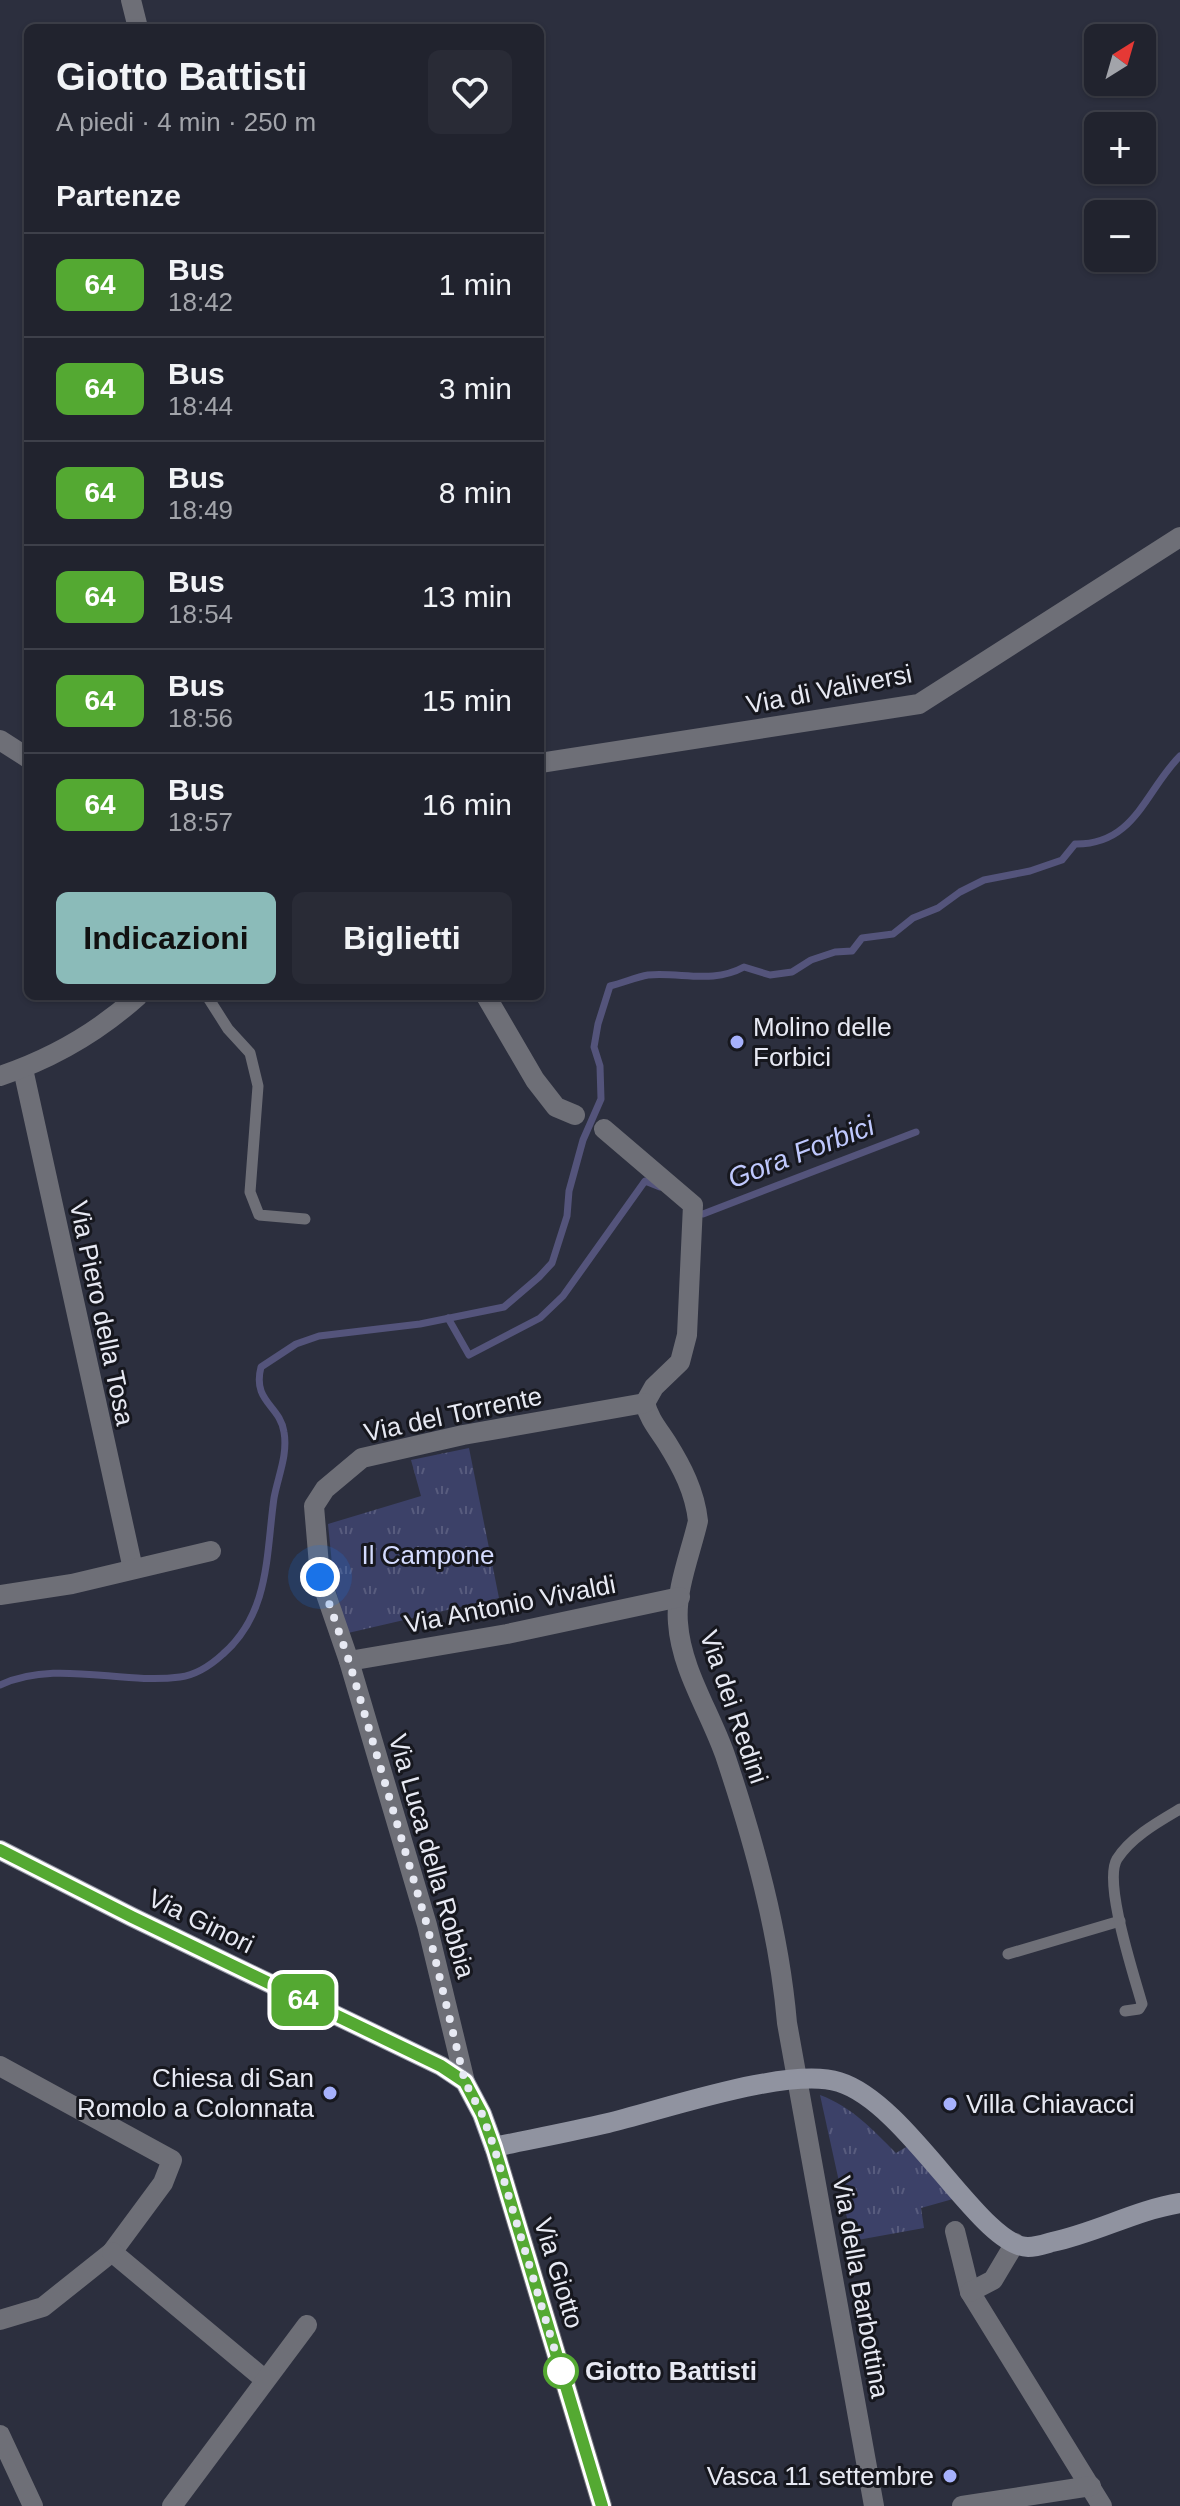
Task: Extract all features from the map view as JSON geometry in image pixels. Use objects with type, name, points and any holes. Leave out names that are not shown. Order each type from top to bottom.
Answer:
[{"type":"street","points":[[131,0],[137,24]]},
{"type":"street","name":"Via di Valiversi","points":[[544,762],[919,704],[1180,537]]},
{"type":"street","points":[[0,740],[24,755]]},
{"type":"street","points":[[0,1076],[23,1069],[84,1037],[133,1000]]},
{"type":"street","points":[[488,1000],[535,1080],[556,1107],[575,1115]]},
{"type":"street","name":"Via Piero della Tosa","points":[[23,1069],[133,1569]]},
{"type":"street","points":[[604,1129],[693,1205],[687,1335],[680,1362],[654,1387],[645,1403]]},
{"type":"street","name":"Via del Torrente","points":[[320,1577],[314,1506],[325,1489],[362,1458],[463,1435],[645,1403]]},
{"type":"street","name":"Via dei Redini","points":[[645,1403],[649,1417],[687,1480],[697,1508],[698,1521],[677,1621],[692,1674],[723,1752],[765,1889],[782,1970],[797,2078]]},
{"type":"street","points":[[0,1595],[72,1584],[211,1551]]},
{"type":"street","name":"Via Luca della Robbia","points":[[320,1577],[349,1661],[427,1925],[465,2082],[482,2114],[494,2147]]},
{"type":"street","name":"Via Antonio Vivaldi","points":[[349,1661],[507,1634],[680,1597]]},
{"type":"street","name":"Via Ginori","points":[[0,1850],[441,2066],[465,2082]]},
{"type":"street","points":[[0,2066],[172,2160],[163,2183],[112,2252],[43,2307],[0,2320]]},
{"type":"street","points":[[494,2147],[797,2078],[838,2081],[871,2098],[924,2149],[985,2223],[1005,2240],[1027,2247],[1064,2240],[1162,2206],[1180,2203]]},
{"type":"street","name":"Via della Barbottina","points":[[797,2078],[874,2506]]},
{"type":"street","name":"Via Giotto","points":[[494,2147],[602,2506]]},
{"type":"street","points":[[955,2231],[970,2292],[1102,2506]]},
{"type":"street","points":[[970,2292],[993,2280],[1015,2243]]},
{"type":"street","points":[[112,2252],[264,2379]]},
{"type":"street","points":[[172,2506],[307,2325]]},
{"type":"street","points":[[0,2435],[33,2506]]},
{"type":"street","points":[[962,2506],[1091,2486]]},
{"type":"lane","points":[[210,1000],[228,1029],[250,1053],[258,1086],[250,1192],[259,1215],[305,1219]]},
{"type":"lane","points":[[1125,2011],[1139,2009],[1142,2004],[1112,1884],[1114,1862],[1126,1846],[1180,1809]]},
{"type":"lane","points":[[1008,1954],[1120,1921]]},
{"type":"green space","name":"Il Campone","points":[[469,1448],[499,1598],[348,1633],[334,1584],[328,1524],[421,1496],[411,1460]]},
{"type":"green space","points":[[820,2095],[852,2112],[896,2153],[908,2146],[953,2199],[921,2208],[924,2228],[852,2241]]},
{"type":"waterway","points":[[0,1685],[44,1674],[157,1679],[186,1676],[213,1662],[238,1638],[250,1620],[263,1582],[274,1498],[285,1449],[281,1423],[260,1388],[261,1367],[296,1344],[319,1336],[420,1324],[504,1307],[552,1263],[567,1216],[569,1191],[583,1140],[601,1099],[600,1066],[594,1047],[610,986],[648,975],[709,976],[744,967],[770,975],[792,972],[811,960],[835,952],[852,951],[862,938],[893,934],[913,918],[938,908],[984,880],[1030,871],[1062,860],[1075,844],[1112,836],[1137,814],[1180,756]]},
{"type":"waterway","name":"Gora Forbici","points":[[703,1214],[916,1132]]},
{"type":"waterway","name":"Gora Forbici","points":[[448,1318],[469,1355],[540,1318],[563,1296],[645,1181],[660,1187]]},
{"type":"bus line","name":"64","points":[[0,1850],[441,2066],[465,2082],[482,2114],[494,2147],[602,2506]]},
{"type":"place","name":"Molino delle Forbici","points":[[737,1042]]},
{"type":"place","name":"Chiesa di San Romolo a Colonnata","points":[[330,2093]]},
{"type":"place","name":"Villa Chiavacci","points":[[950,2104]]},
{"type":"place","name":"Giotto Battisti","points":[[561,2371]]},
{"type":"place","name":"Vasca 11 settembre","points":[[950,2476]]},
{"type":"route","points":[[320,1577],[349,1661],[427,1925],[465,2082],[482,2114],[494,2147],[561,2371]]}]
